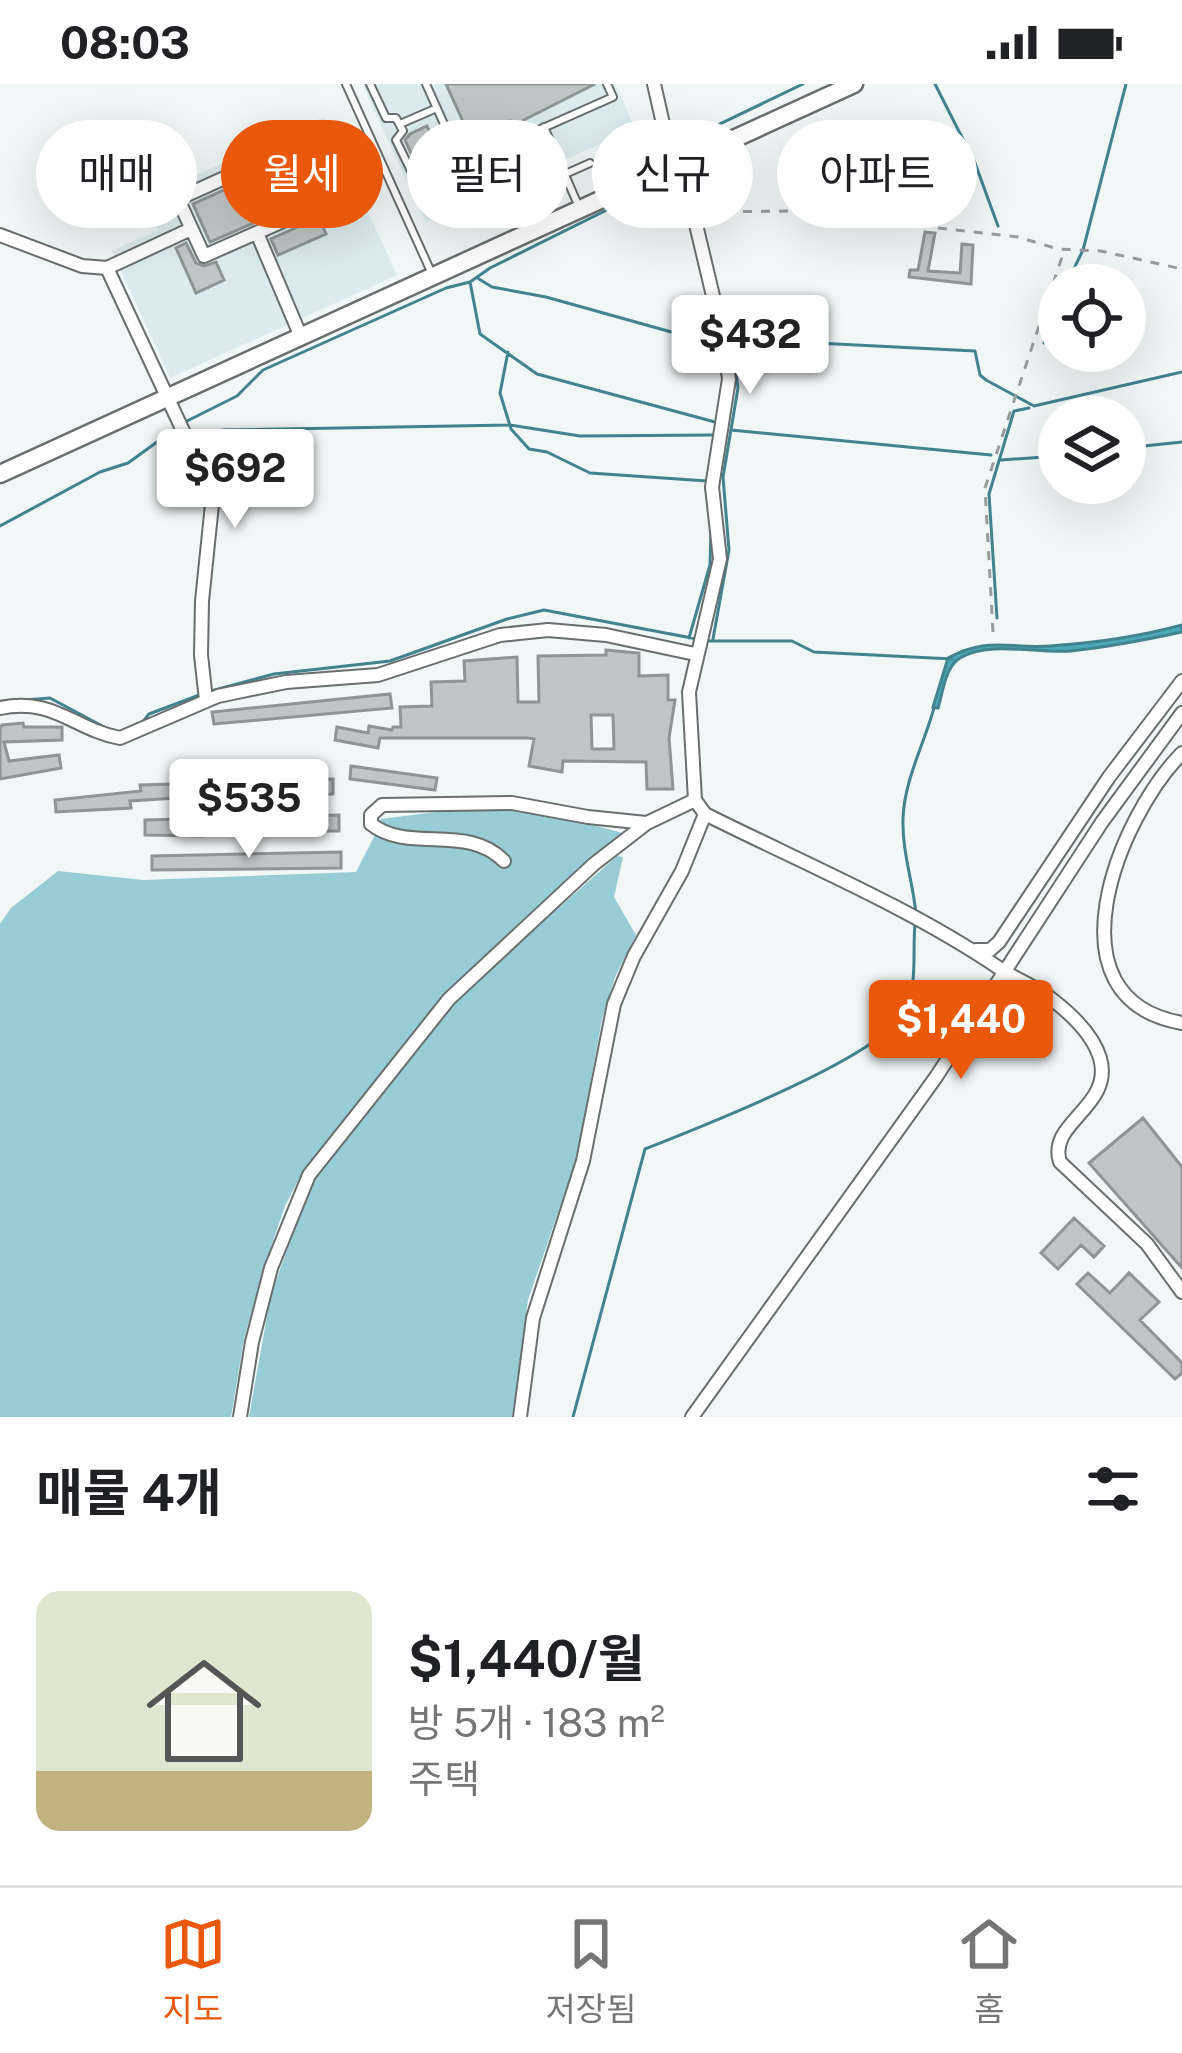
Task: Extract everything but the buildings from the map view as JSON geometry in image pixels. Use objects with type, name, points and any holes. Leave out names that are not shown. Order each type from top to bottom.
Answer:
[{"type":"street","points":[[654,84],[662,120]]},
{"type":"street","points":[[753,131],[854,84]]},
{"type":"street","points":[[264,160],[290,218],[257,233],[204,256],[178,199],[264,160]]},
{"type":"street","points":[[0,474],[592,205]]},
{"type":"street","points":[[697,228],[729,379],[712,487],[720,559],[689,692],[695,800],[705,814],[975,950],[1051,997],[1091,1039],[1101,1064],[1098,1093],[1059,1141],[1060,1162],[1147,1244],[1182,1292]]},
{"type":"street","points":[[0,236],[82,266],[106,268],[191,229]]},
{"type":"street","points":[[257,233],[301,337]]},
{"type":"street","points":[[106,268],[213,495],[202,601],[205,695]]},
{"type":"street","points":[[0,708],[32,704],[57,710],[103,735],[120,738],[205,695],[286,682],[378,675],[500,635],[548,630],[698,645]]},
{"type":"street","points":[[975,950],[989,950],[1017,919],[1055,854],[1182,681]]},
{"type":"street","points":[[692,1417],[936,1077],[1102,822],[1182,712]]},
{"type":"street","points":[[1182,753],[1151,790],[1117,858],[1105,949],[1111,973],[1142,1012],[1182,1023]]},
{"type":"street","points":[[240,1417],[266,1287],[309,1174],[449,999],[594,864],[647,823],[695,800]]},
{"type":"street","points":[[504,862],[490,848],[476,843],[387,833],[371,824],[370,815],[376,807],[393,804],[498,802],[647,823]]},
{"type":"street","points":[[520,1417],[533,1318],[583,1161],[614,1004],[634,956],[682,871],[705,814]]},
{"type":"lane","points":[[346,84],[433,277]]},
{"type":"lane","points":[[370,84],[386,118],[396,118],[400,124],[403,131],[396,140],[407,163]]},
{"type":"lane","points":[[426,84],[442,120]]},
{"type":"lane","points":[[560,120],[613,97],[607,84]]},
{"type":"lane","points":[[400,124],[437,108]]},
{"type":"lane","points":[[568,173],[590,163]]},
{"type":"lane","points":[[568,184],[580,210]]},
{"type":"path","points":[[753,211],[900,213],[938,228],[1018,238],[1064,250],[1101,251],[1182,269]]},
{"type":"path","points":[[993,632],[985,488],[1064,250]]},
{"type":"shaded area","points":[[362,84],[615,84],[631,120],[592,120],[592,148],[568,158],[568,120],[407,120],[407,182],[383,120],[379,120]]},
{"type":"shaded area","points":[[221,164],[221,228],[375,228],[397,275],[170,378],[112,251],[157,228],[197,228],[197,175]]},
{"type":"shaded area","points":[[1182,625],[1182,632],[1085,649],[972,653],[951,667],[938,708],[933,707],[948,658],[962,651],[987,645],[1100,641]]},
{"type":"shaded area","points":[[483,806],[547,813],[623,833],[440,1000],[303,1171],[264,1267],[244,1339],[231,1417],[0,1417],[0,924],[11,908],[58,871],[143,880],[356,872],[376,833],[503,855],[485,841],[379,825],[381,819]]},
{"type":"shaded area","points":[[617,856],[623,857],[614,897],[636,935],[615,977],[602,1019],[577,1157],[528,1300],[512,1417],[249,1417],[271,1294],[311,1184],[462,994]]},
{"type":"waterway","points":[[728,120],[803,84]]},
{"type":"waterway","points":[[935,84],[975,163],[998,226]]},
{"type":"waterway","points":[[1076,264],[1126,84]]},
{"type":"waterway","points":[[187,421],[237,396],[263,370],[446,288],[470,282],[592,217]]},
{"type":"waterway","points":[[479,279],[492,287],[546,297],[718,345]]},
{"type":"waterway","points":[[470,282],[480,334],[537,374],[715,422]]},
{"type":"waterway","points":[[713,639],[729,550],[723,477],[738,388],[732,344],[777,341],[975,351],[980,375],[1034,406],[1182,372]]},
{"type":"waterway","points":[[508,352],[500,393],[511,429],[529,449],[547,452],[590,473],[707,481]]},
{"type":"waterway","points":[[997,618],[989,494],[1014,411],[1029,408]]},
{"type":"waterway","points":[[222,430],[510,425],[580,436],[713,435]]},
{"type":"waterway","points":[[0,526],[100,472],[128,463],[175,429]]},
{"type":"waterway","points":[[731,430],[991,455]]},
{"type":"waterway","points":[[1146,446],[1182,442]]},
{"type":"waterway","points":[[1001,460],[1038,457]]},
{"type":"waterway","points":[[689,638],[710,565],[711,529]]},
{"type":"waterway","points":[[211,691],[274,674],[390,661],[544,610],[697,639]]},
{"type":"waterway","points":[[706,641],[792,641],[814,652],[952,659]]},
{"type":"waterway","points":[[141,724],[149,714],[202,694]]},
{"type":"waterway","points":[[0,702],[50,698],[106,728]]},
{"type":"waterway","points":[[916,914],[904,843],[904,805],[934,708]]},
{"type":"waterway","points":[[573,1417],[645,1149],[784,1091],[886,1033],[902,1015],[911,993],[915,924]]}]
